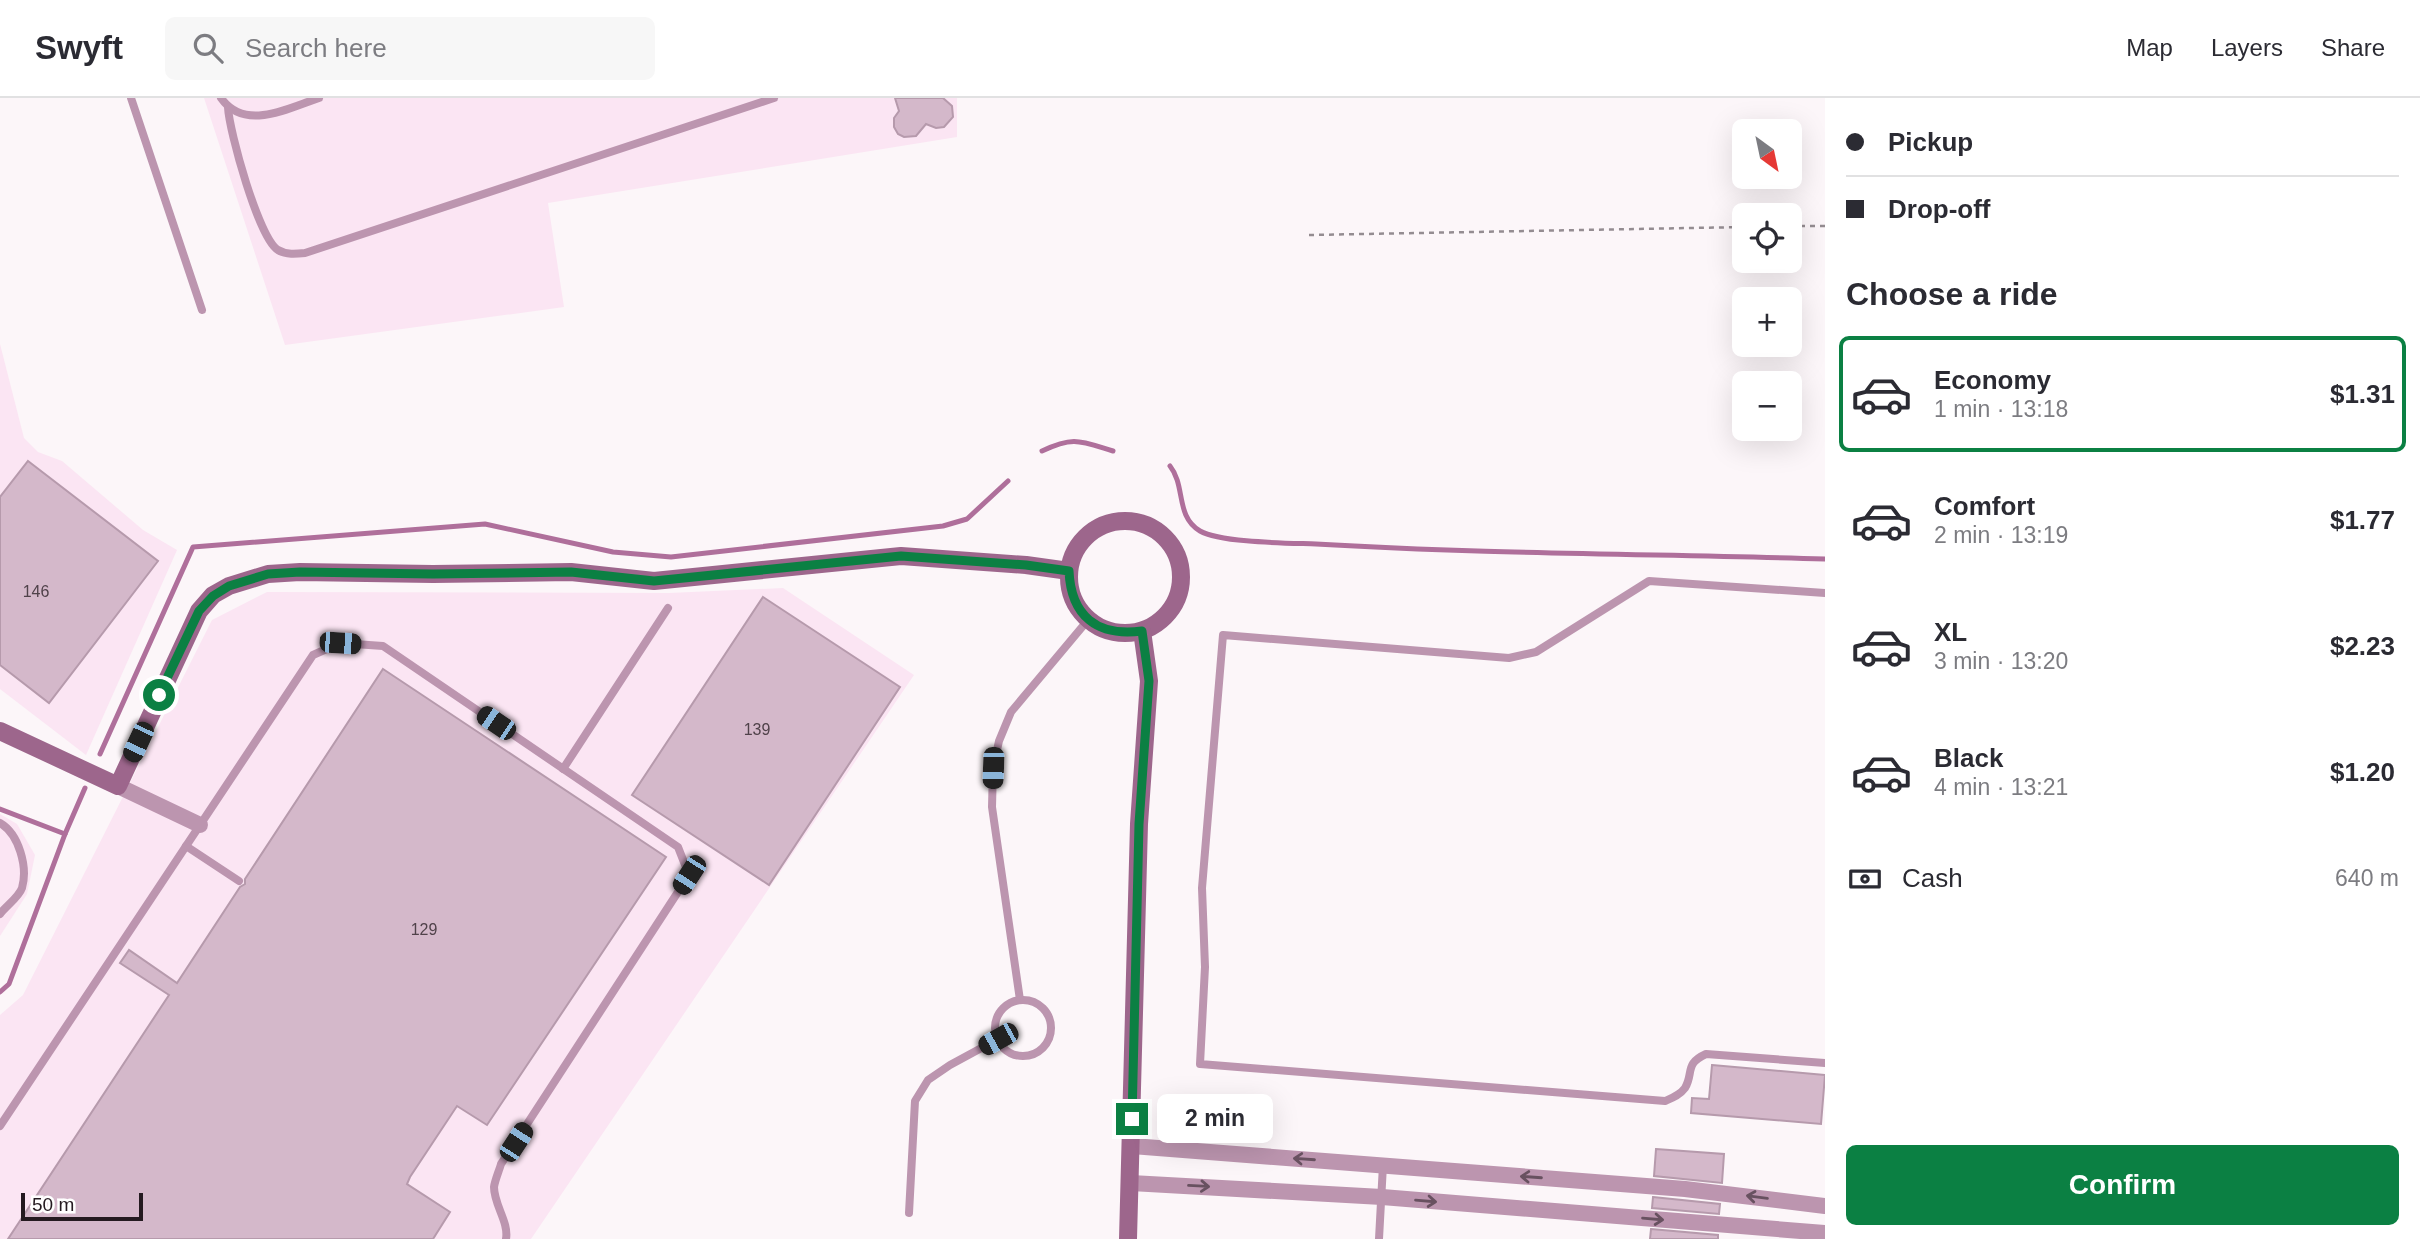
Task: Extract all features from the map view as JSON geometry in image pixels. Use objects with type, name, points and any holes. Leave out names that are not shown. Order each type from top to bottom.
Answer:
[{"type":"street","points":[[1122,521],[1142,523],[1158,532],[1171,545],[1179,562],[1181,580],[1178,597],[1170,611],[1157,623],[1142,631],[1123,633],[1104,629],[1088,620],[1077,606],[1070,589],[1069,571],[1078,547],[1087,536],[1103,526],[1122,521]]},
{"type":"street","points":[[118,786],[199,611],[213,596],[229,586],[268,574],[571,572],[654,581],[901,556],[1026,565],[1069,571]]},
{"type":"street","points":[[1128,1239],[1139,824],[1149,681],[1142,631]]},
{"type":"street","points":[[0,731],[200,825]]},
{"type":"street","points":[[1132,1146],[1685,1189],[1825,1206]]},
{"type":"street","points":[[1131,1182],[1382,1197],[1825,1233]]},
{"type":"lane","points":[[131,98],[202,310]]},
{"type":"lane","points":[[222,98],[228,107],[237,113],[260,116],[319,98]]},
{"type":"lane","points":[[228,107],[230,131],[264,231],[277,250],[287,254],[305,253],[774,98]]},
{"type":"lane","points":[[1825,593],[1649,580],[1536,652],[1509,658],[1223,635],[1202,888],[1205,967],[1200,1063],[1665,1101],[1679,1095],[1687,1086],[1689,1071],[1697,1058],[1706,1054],[1825,1063]]},
{"type":"lane","points":[[563,769],[668,608]]},
{"type":"lane","points":[[1020,1000],[992,807],[993,768],[999,741],[1012,712],[1088,620]]},
{"type":"lane","points":[[0,1126],[313,655],[340,643],[383,646],[678,847],[689,875],[501,1164],[494,1187],[507,1232],[506,1239]]},
{"type":"lane","points":[[0,823],[8,828],[24,862],[21,890],[0,914]]},
{"type":"lane","points":[[186,846],[239,881]]},
{"type":"lane","points":[[1020,1000],[1038,1003],[1050,1017],[1052,1026],[1047,1044],[1032,1055],[1023,1056],[1005,1050],[998,1039],[995,1024],[998,1015],[1003,1008],[1020,1000]]},
{"type":"lane","points":[[909,1213],[915,1101],[928,1080],[998,1039]]},
{"type":"lane","points":[[1379,1239],[1383,1165]]},
{"type":"path","points":[[1802,226],[1825,226]]},
{"type":"path","points":[[1308,235],[1732,227]]},
{"type":"shaded area","points":[[204,98],[957,98],[957,137],[548,203],[564,307],[285,345]]},
{"type":"shaded area","points":[[0,344],[24,438],[38,452],[62,461],[143,530],[177,550],[86,755],[0,689]]},
{"type":"shaded area","points":[[783,588],[914,675],[531,1239],[0,1239],[0,1015],[23,995],[212,620],[267,592],[669,593]]},
{"type":"shaded area","points":[[0,814],[17,824],[35,855],[27,894],[0,936]]},
{"type":"building","points":[[895,98],[943,98],[952,106],[953,117],[944,127],[936,128],[926,124],[916,136],[904,137],[898,134],[894,127],[894,118],[899,111]]},
{"type":"building","points":[[28,461],[158,561],[49,703],[0,665],[0,497]]},
{"type":"building","points":[[763,597],[900,687],[769,885],[632,795]]},
{"type":"building","points":[[383,669],[666,857],[487,1125],[457,1106],[410,1177],[407,1184],[450,1212],[433,1239],[8,1239],[169,995],[120,963],[129,950],[177,983],[240,887],[245,884],[245,879]]},
{"type":"building","points":[[1712,1065],[1825,1075],[1821,1124],[1691,1113],[1692,1098],[1709,1099]]},
{"type":"building","points":[[1656,1149],[1724,1154],[1722,1183],[1654,1176]]},
{"type":"building","points":[[1653,1197],[1720,1204],[1719,1214],[1652,1208]]},
{"type":"building","points":[[1651,1229],[1718,1235],[1718,1239],[1650,1239]]},
{"type":"waterway","points":[[1042,451],[1070,442],[1113,451]]},
{"type":"waterway","points":[[1170,466],[1192,525],[1200,531],[1223,538],[1273,543],[1443,550],[1825,559]]},
{"type":"waterway","points":[[100,754],[193,547],[485,524],[613,552],[671,557],[943,526],[967,519],[1008,481]]},
{"type":"waterway","points":[[0,992],[9,984],[85,788]]},
{"type":"waterway","points":[[0,809],[65,834]]},
{"type":"route","points":[[159,695],[199,611],[213,596],[229,586],[268,574],[571,572],[654,581],[901,556],[1026,565],[1069,571],[1070,589],[1077,606],[1088,620],[1104,629],[1123,633],[1142,631],[1149,681],[1139,824],[1132,1119]]}]
